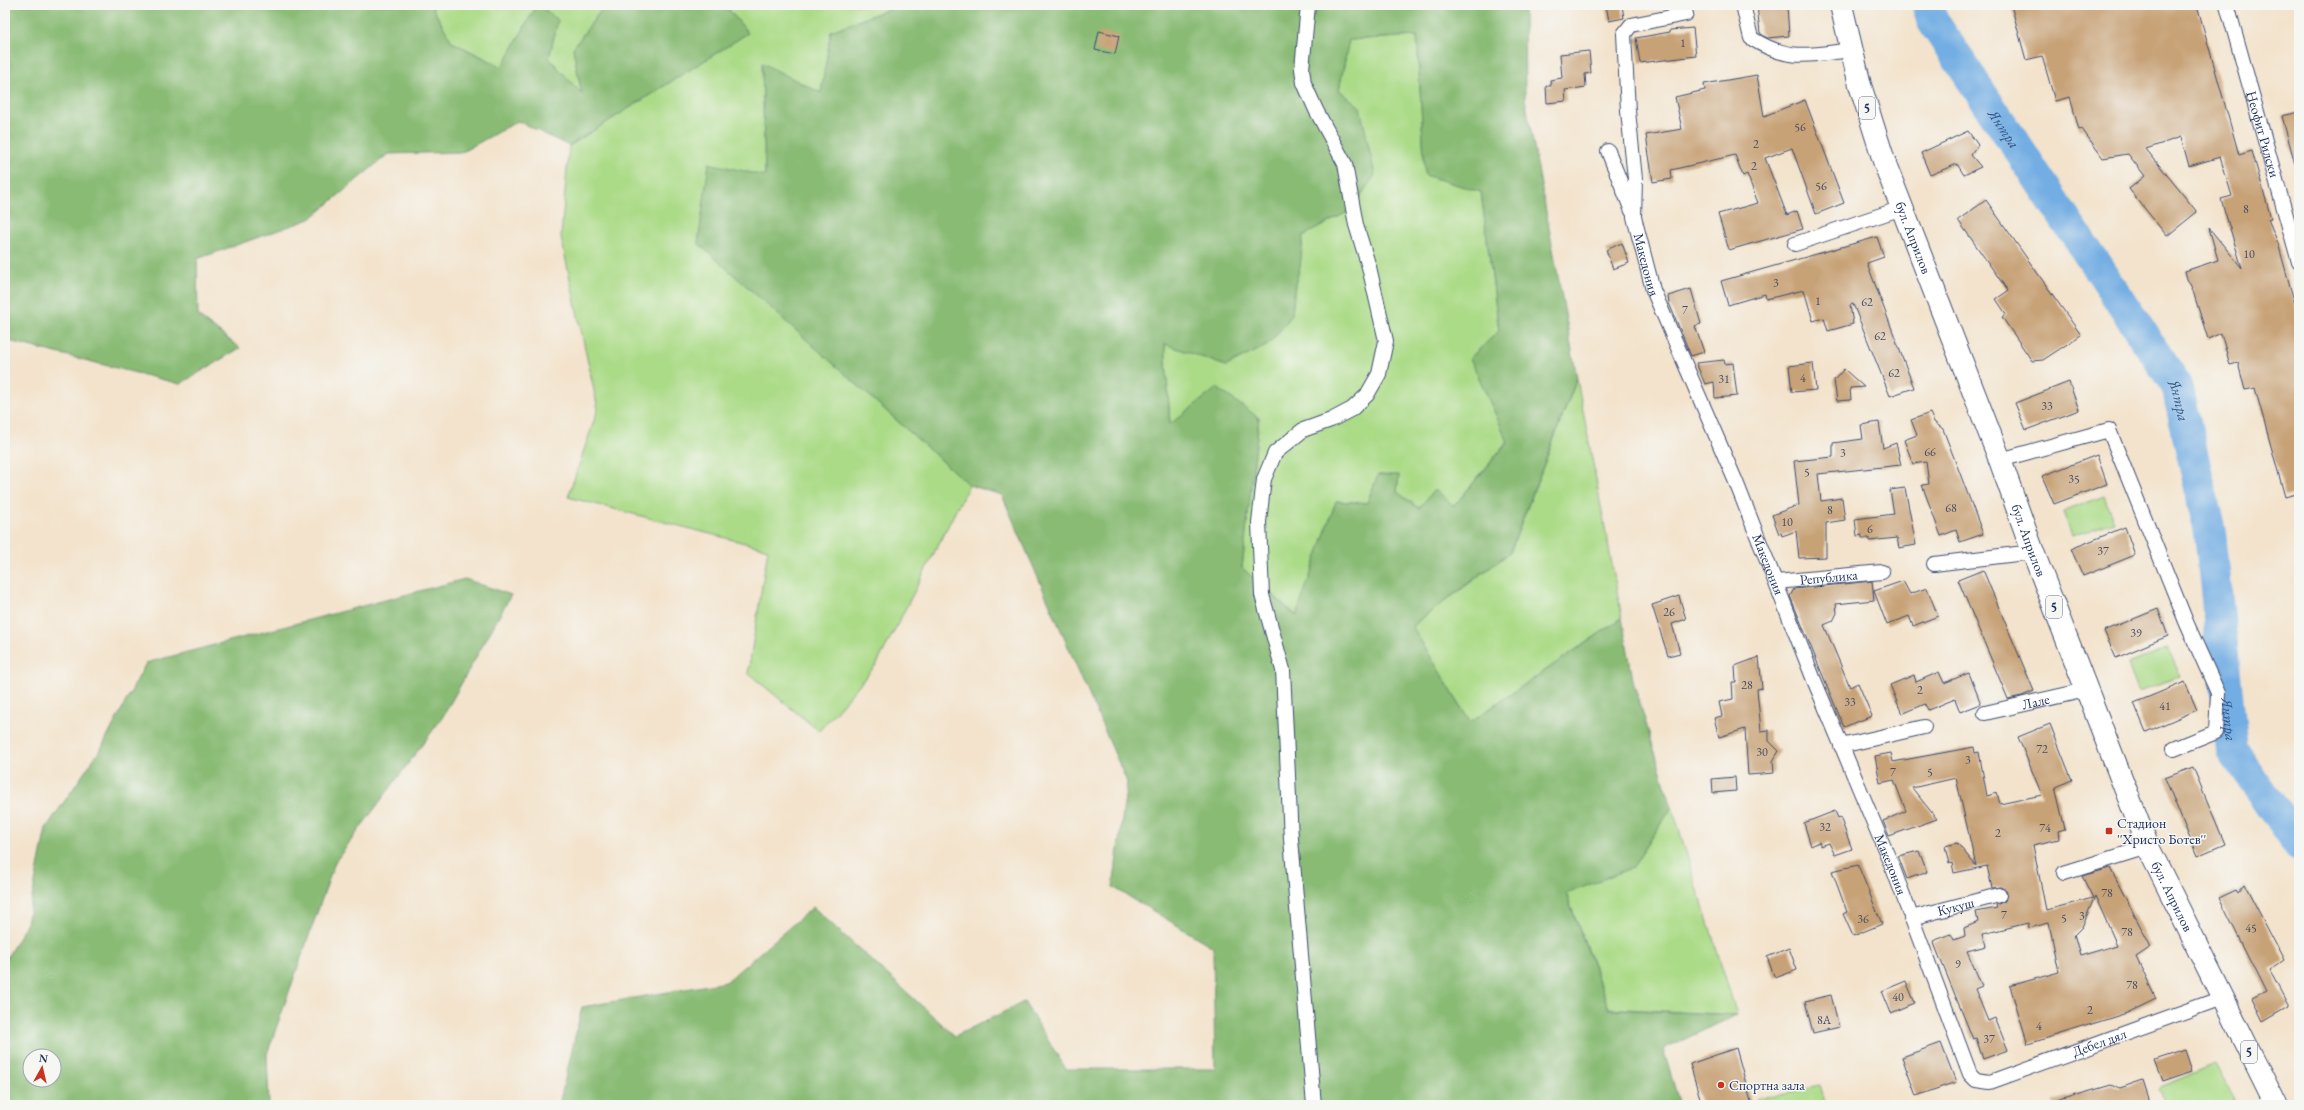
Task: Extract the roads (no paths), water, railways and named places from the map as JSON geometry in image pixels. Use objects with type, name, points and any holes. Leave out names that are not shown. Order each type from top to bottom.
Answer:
[{"type":"main road","name":"бул. Априлов","points":[[1841,5],[1851,50],[1872,126],[1902,208],[2000,460],[2033,552],[2148,847],[2276,1105]]},
{"type":"street","points":[[1308,5],[1302,69],[1304,83],[1316,110],[1345,164],[1356,225],[1386,341],[1379,374],[1367,395],[1352,409],[1331,420],[1303,430],[1275,453],[1264,479],[1259,522],[1262,595],[1283,670],[1291,839],[1314,1105]]},
{"type":"street","points":[[1743,5],[1751,38],[1769,50],[1796,56],[1851,50]]},
{"type":"street","name":"Неофит Рилски","points":[[2227,5],[2299,262]]},
{"type":"street","name":"Македония","points":[[1686,14],[1631,25],[1624,34],[1628,111],[1636,179],[1634,217],[1653,290],[1736,482],[1911,918],[1970,1074],[1976,1080]]},
{"type":"street","points":[[1608,151],[1634,217]]},
{"type":"street","points":[[1795,244],[1902,208]]},
{"type":"street","points":[[2000,460],[2109,430],[2187,624],[2218,693],[2216,732],[2174,749]]},
{"type":"street","points":[[1934,564],[2033,552]]},
{"type":"street","name":"Република","points":[[1776,582],[1882,572]]},
{"type":"street","name":"Лале","points":[[1985,713],[2086,690]]},
{"type":"street","points":[[1842,746],[1924,727]]},
{"type":"street","points":[[2064,873],[2148,847]]},
{"type":"street","name":"Кукуш","points":[[1911,918],[1999,895]]},
{"type":"street","name":"Дебел дял","points":[[1976,1080],[1990,1082],[2222,998]]},
{"type":"waterway","name":"Янтра","points":[[1928,5],[1932,20],[2177,386],[2210,533],[2233,751],[2299,845]]},
{"type":"place","name":"Стадион ''Христо Ботев''","points":[[2109,831]]},
{"type":"place","name":"Спортна зала","points":[[1721,1085]]}]
